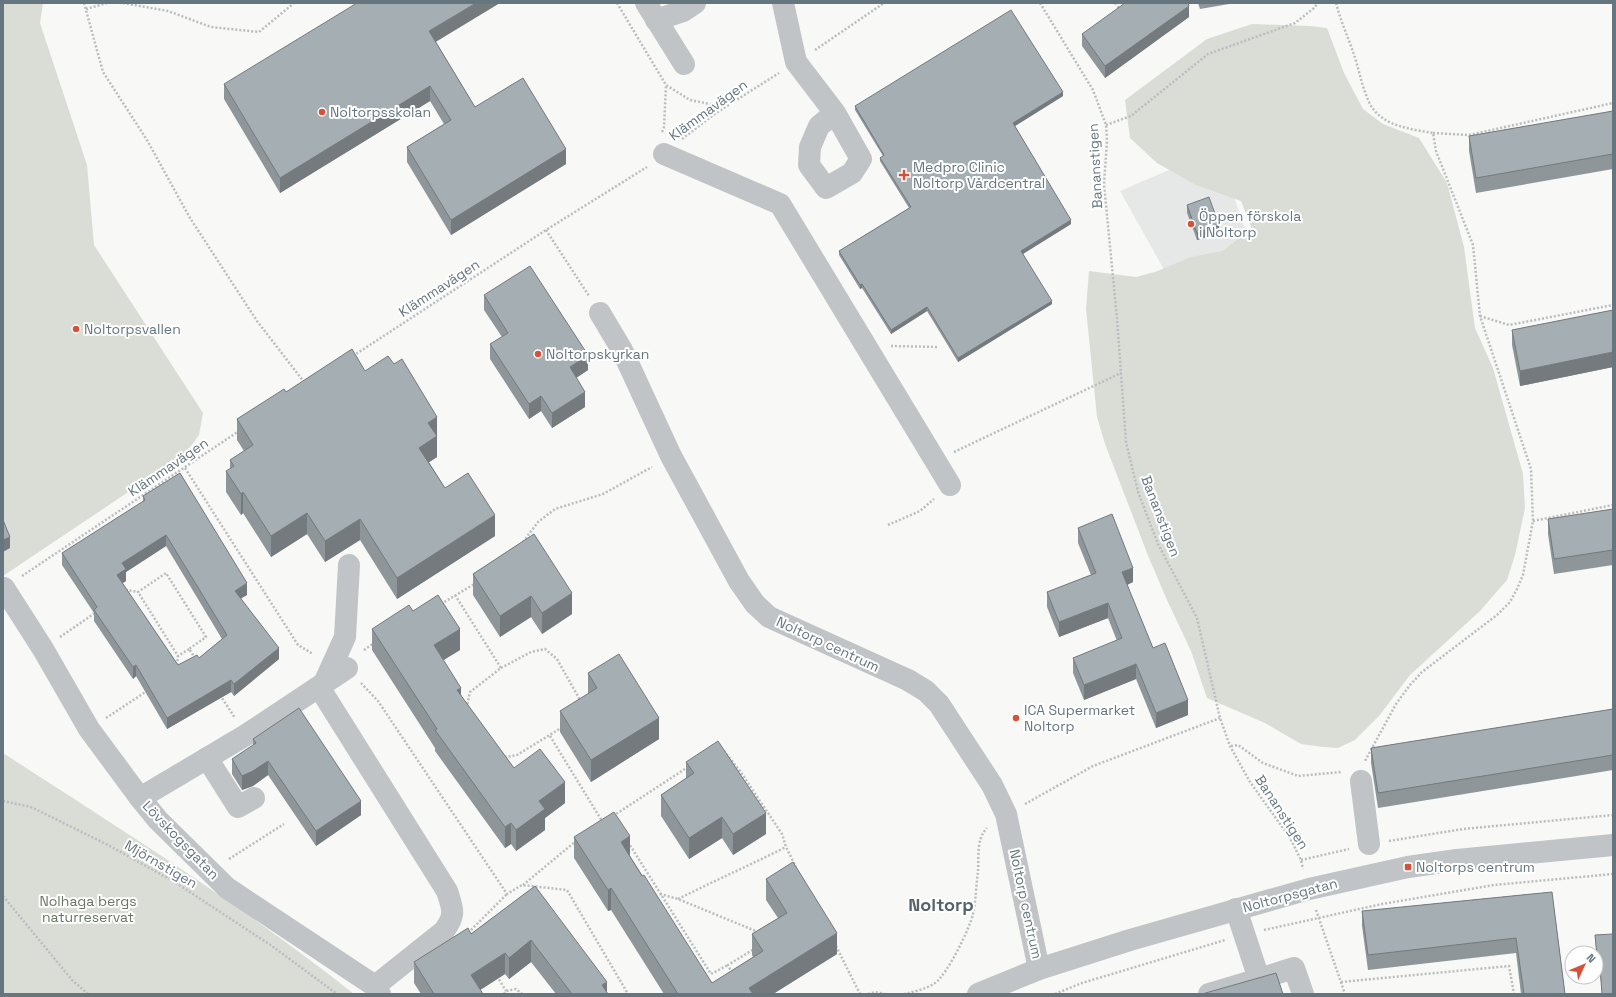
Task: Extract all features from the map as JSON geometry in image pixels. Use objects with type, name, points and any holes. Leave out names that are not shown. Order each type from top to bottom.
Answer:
[{"type":"street","points":[[651,12],[683,11],[695,3]]},
{"type":"street","points":[[783,3],[796,62],[835,113]]},
{"type":"street","points":[[651,12],[684,64]]},
{"type":"street","points":[[663,144],[780,204],[950,485]]},
{"type":"street","name":"Noltorp centrum","points":[[600,313],[622,350],[671,456],[739,582],[755,604],[769,617],[908,680],[926,691],[939,704],[992,785],[1006,814],[1039,969]]},
{"type":"street","points":[[341,664],[345,637],[349,565]]},
{"type":"street","points":[[4,588],[43,649],[89,730],[140,798]]},
{"type":"street","name":"Lövskogsgatan","points":[[341,664],[322,685],[246,735],[140,798],[158,820],[227,888],[377,990]]},
{"type":"street","points":[[322,685],[447,891],[454,911],[452,920],[444,931],[377,990]]},
{"type":"street","points":[[207,758],[238,807],[254,798]]},
{"type":"street","points":[[1361,775],[1369,844]]},
{"type":"street","name":"Noltorpsgatan","points":[[978,994],[1039,969],[1236,909],[1309,889],[1408,867],[1457,860],[1613,845]]},
{"type":"street","points":[[1236,909],[1259,979]]},
{"type":"street","points":[[1209,994],[1294,968],[1303,994]]},
{"type":"path","points":[[84,3],[104,72],[147,140],[190,218],[257,321],[307,386]]},
{"type":"path","points":[[86,9],[107,3]]},
{"type":"path","points":[[123,3],[168,11],[210,27],[259,32],[294,3]]},
{"type":"path","name":"Klämmavägen","points":[[347,360],[546,230],[650,165],[663,144],[796,62],[884,3]]},
{"type":"path","name":"Bananstigen","points":[[1040,3],[1093,90],[1106,125],[1107,141],[1104,184],[1122,373],[1126,442],[1138,492],[1158,544],[1197,618],[1220,718],[1230,746],[1250,782],[1290,838],[1300,860],[1345,994]]},
{"type":"path","points":[[1115,3],[1118,8],[1122,6]]},
{"type":"path","points":[[1106,125],[1131,116],[1208,54],[1296,23],[1318,3]]},
{"type":"path","points":[[1336,3],[1342,25],[1356,59],[1366,95],[1373,110],[1382,118],[1397,125],[1433,133],[1469,136],[1613,104]]},
{"type":"path","points":[[663,144],[666,85]]},
{"type":"path","points":[[1230,746],[1238,745],[1263,763],[1298,776],[1361,775],[1367,755],[1383,730],[1396,704],[1414,681],[1422,672],[1497,615],[1510,602],[1518,589],[1523,575],[1533,521],[1532,469],[1480,316],[1473,245],[1436,151],[1433,133]]},
{"type":"path","points":[[546,230],[600,313]]},
{"type":"path","points":[[1480,316],[1509,325],[1613,305]]},
{"type":"path","points":[[866,346],[939,347]]},
{"type":"path","points":[[948,455],[1122,373]]},
{"type":"path","name":"Klämmavägen","points":[[4,588],[243,429]]},
{"type":"path","points":[[522,544],[538,522],[555,508],[603,494],[671,456]]},
{"type":"path","points":[[185,468],[298,645],[319,656],[341,664],[378,701],[507,894]]},
{"type":"path","points":[[888,525],[920,511],[950,485]]},
{"type":"path","points":[[1533,521],[1613,504]]},
{"type":"path","points":[[121,595],[127,590],[138,592],[166,573],[206,637],[178,656]]},
{"type":"path","points":[[435,607],[481,580]]},
{"type":"path","points":[[138,592],[178,656],[176,667]]},
{"type":"path","points":[[455,595],[501,668]]},
{"type":"path","points":[[43,649],[102,608]]},
{"type":"path","points":[[341,664],[357,656],[376,642]]},
{"type":"path","points":[[189,649],[198,662]]},
{"type":"path","points":[[471,711],[467,705],[470,692],[501,668],[531,652],[545,649],[557,659],[580,698],[580,704]]},
{"type":"path","points":[[89,730],[149,690]]},
{"type":"path","points":[[220,695],[246,735]]},
{"type":"path","points":[[904,994],[936,983],[948,969],[973,915],[978,869],[979,841],[985,829],[1006,814],[1093,766],[1220,718]]},
{"type":"path","points":[[503,754],[506,757],[517,755],[562,728]]},
{"type":"path","points":[[550,736],[602,822],[692,765]]},
{"type":"path","points":[[721,746],[740,771],[782,834],[786,847],[796,868]]},
{"type":"path","points":[[1367,755],[1375,754]]},
{"type":"path","name":"Mjörnstigen","points":[[3,801],[31,807],[106,844],[173,881],[272,946],[337,994]]},
{"type":"path","points":[[1300,860],[1369,844],[1463,829],[1613,815]]},
{"type":"path","points":[[612,816],[616,823]]},
{"type":"path","points":[[209,871],[284,824]]},
{"type":"path","points":[[624,836],[711,974],[760,946]]},
{"type":"path","points":[[452,920],[469,932],[507,894],[522,885],[576,840]]},
{"type":"path","points":[[678,899],[725,875],[739,870],[786,847]]},
{"type":"path","points":[[1056,994],[1082,983],[1244,934],[1382,904],[1494,885],[1613,874]]},
{"type":"path","points":[[522,885],[567,890],[628,994]]},
{"type":"path","points":[[660,894],[678,899],[765,935]]},
{"type":"path","points":[[4,898],[72,980],[88,994]]},
{"type":"path","points":[[835,945],[860,994]]},
{"type":"path","points":[[728,965],[735,976]]},
{"type":"path","points":[[1341,982],[1509,966],[1514,994]]},
{"type":"path","points":[[494,971],[506,991]]},
{"type":"path","points":[[506,991],[516,990],[522,994]]},
{"type":"path","points":[[868,994],[875,992],[885,994]]},
{"type":"shaded area","name":"Öppen förskola i Noltorp","points":[[1218,149],[1254,256],[1176,291],[1120,191]]},
{"type":"green space","name":"Noltorpsvallen","points":[[3,3],[43,3],[40,23],[87,165],[94,245],[203,413],[199,435],[185,454],[3,576]]},
{"type":"green space","points":[[1252,24],[1327,28],[1344,73],[1363,109],[1383,124],[1419,138],[1447,183],[1464,247],[1475,328],[1493,368],[1523,474],[1525,508],[1515,555],[1507,580],[1480,611],[1410,675],[1379,716],[1355,740],[1338,748],[1301,744],[1265,723],[1207,698],[1191,651],[1149,558],[1105,444],[1097,417],[1086,309],[1089,271],[1136,277],[1155,272],[1191,257],[1222,251],[1252,229],[1241,201],[1196,185],[1157,163],[1130,138],[1125,100],[1207,39]]},
{"type":"green space","name":"Nolhaga bergs naturreservat","points":[[3,753],[226,899],[354,994],[3,994]]},
{"type":"building","name":"Noltorpsskolan","points":[[357,3],[476,3],[429,31],[475,107],[523,78],[566,149],[451,220],[407,147],[451,120],[430,86],[280,178],[224,84]]},
{"type":"building","points":[[1125,3],[1188,3],[1189,6],[1105,66],[1082,34]]},
{"type":"building","points":[[1011,10],[1063,92],[1013,123],[1071,220],[1021,251],[1052,301],[958,358],[927,307],[891,330],[839,251],[911,207],[880,158],[884,155],[855,106]]},
{"type":"building","points":[[1613,111],[1613,154],[1476,178],[1469,136]]},
{"type":"building","points":[[1209,197],[1219,225],[1197,233],[1187,205]]},
{"type":"building","name":"Noltorpskyrkan","points":[[530,266],[588,355],[570,367],[585,392],[552,413],[541,396],[529,404],[490,344],[508,333],[484,295]]},
{"type":"building","points":[[1613,310],[1613,352],[1520,371],[1512,330]]},
{"type":"building","points":[[352,349],[365,371],[388,356],[394,364],[402,359],[437,417],[428,423],[437,436],[419,448],[445,488],[468,473],[495,515],[397,578],[360,519],[325,541],[307,513],[271,536],[243,492],[241,494],[226,471],[234,466],[230,460],[253,445],[237,419],[284,389],[286,392]]},
{"type":"building","points":[[180,473],[247,583],[235,591],[279,648],[234,684],[231,680],[167,718],[136,665],[133,667],[94,610],[97,607],[62,553],[145,500],[143,496]],"holes":[[[166,535],[227,635],[199,658],[197,655],[178,665],[117,575],[126,569],[122,563]]]},
{"type":"building","points":[[1613,509],[1613,550],[1554,559],[1548,519]]},
{"type":"building","points":[[1112,514],[1133,568],[1122,572],[1153,648],[1165,643],[1188,700],[1156,713],[1136,664],[1084,685],[1073,658],[1122,638],[1108,603],[1059,622],[1047,592],[1096,573],[1078,528]]},
{"type":"building","points":[[3,520],[10,537],[3,540]]},
{"type":"building","points":[[534,534],[572,593],[542,613],[531,596],[500,616],[473,574]]},
{"type":"building","points":[[438,595],[460,629],[434,645],[461,688],[457,690],[514,768],[540,749],[565,782],[539,801],[545,809],[516,830],[511,823],[505,827],[435,730],[437,729],[372,629],[409,605],[413,611]]},
{"type":"building","points":[[619,654],[659,718],[591,760],[560,711],[597,688],[588,673]]},
{"type":"building","points":[[299,708],[361,801],[316,831],[268,761],[242,776],[232,759],[256,743],[253,739]]},
{"type":"building","points":[[1613,709],[1613,755],[1378,793],[1371,748]]},
{"type":"building","points":[[718,741],[766,813],[733,834],[722,817],[689,838],[661,795],[694,773],[686,762]]},
{"type":"building","points":[[614,812],[630,836],[621,842],[642,876],[644,875],[712,983],[763,951],[752,934],[787,913],[766,879],[793,862],[837,933],[749,988],[753,994],[678,994],[611,888],[608,890],[574,837]]},
{"type":"building","points":[[535,886],[607,982],[602,985],[608,994],[572,994],[531,940],[509,958],[505,953],[471,975],[483,994],[434,994],[414,962],[468,928],[471,934]]},
{"type":"building","points":[[1552,892],[1565,994],[1524,994],[1516,938],[1368,955],[1362,911]]},
{"type":"building","points":[[1613,934],[1613,994],[1602,994],[1601,985],[1604,985],[1604,945],[1596,945],[1595,935]]},
{"type":"building","points":[[1276,973],[1283,994],[1202,994]]},
{"type":"place","name":"Noltorpsskolan","points":[[322,112]]},
{"type":"place","name":"Medpro Clinic Noltorp Vårdcentral","points":[[904,175]]},
{"type":"place","name":"Öppen förskola i Noltorp","points":[[1191,224]]},
{"type":"place","name":"Noltorpsvallen","points":[[76,329]]},
{"type":"place","name":"Noltorpskyrkan","points":[[538,354]]},
{"type":"place","name":"ICA Supermarket Noltorp","points":[[1016,718]]},
{"type":"place","name":"Noltorps centrum","points":[[1408,867]]},
{"type":"district","name":"Noltorp","points":[[941,905]]}]
